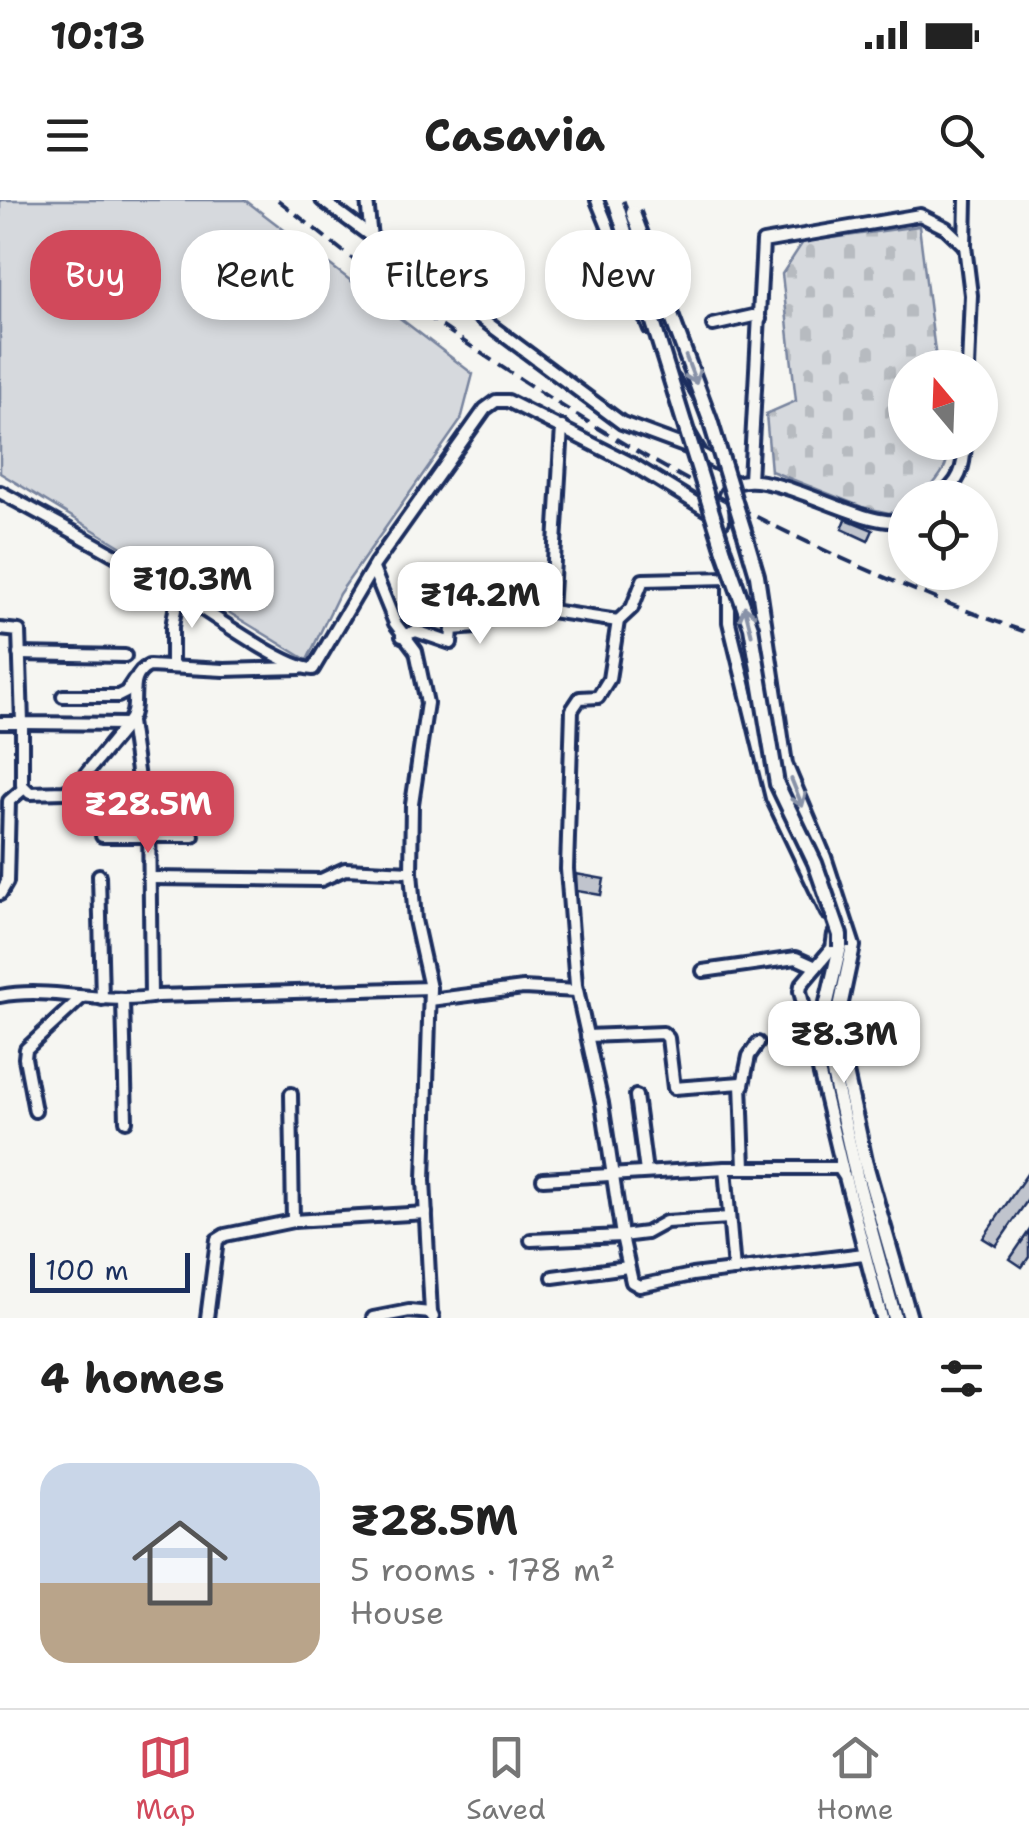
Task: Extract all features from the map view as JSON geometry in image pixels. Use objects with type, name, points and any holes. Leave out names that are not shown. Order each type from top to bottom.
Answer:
[{"type":"street","points":[[322,200],[361,230]]},
{"type":"street","points":[[368,200],[370,230]]},
{"type":"street","points":[[598,200],[658,350],[736,484]]},
{"type":"street","points":[[966,200],[965,246],[971,295],[969,350]]},
{"type":"street","points":[[623,204],[724,551],[746,607],[778,784],[815,863],[846,947]]},
{"type":"street","points":[[623,204],[710,420],[757,574],[786,764],[824,857],[846,947],[834,996],[822,1024],[856,1179],[895,1318]]},
{"type":"street","points":[[750,480],[763,242],[920,215],[946,228],[965,246]]},
{"type":"street","points":[[713,325],[753,316],[760,319]]},
{"type":"street","points":[[482,320],[622,423],[687,447],[726,468]]},
{"type":"street","points":[[63,696],[118,696],[149,666],[313,669],[373,569],[490,404],[508,401],[632,464],[717,516],[728,552],[728,622],[772,798],[833,928],[832,948],[800,991],[882,1318]]},
{"type":"street","points":[[562,428],[551,611],[618,621]]},
{"type":"street","points":[[724,520],[721,504],[726,490],[750,480],[778,484],[888,523]]},
{"type":"street","points":[[0,492],[178,592],[301,668]]},
{"type":"street","points":[[373,569],[402,636],[416,651],[427,703],[412,804],[412,872],[415,920],[430,994],[426,1213],[432,1316],[408,1311],[374,1318]]},
{"type":"street","points":[[728,578],[643,580],[632,608],[618,621],[609,680],[598,698],[580,698],[572,710],[567,868],[577,991],[602,1103],[628,1267],[632,1282],[639,1286],[864,1254]]},
{"type":"street","points":[[172,666],[172,627],[178,592]]},
{"type":"street","points":[[402,636],[416,631],[452,643],[452,629],[476,628],[478,612],[536,613],[536,605],[551,607]]},
{"type":"street","points":[[0,629],[19,630],[23,789]]},
{"type":"street","points":[[20,654],[125,656]]},
{"type":"street","points":[[23,789],[70,791],[133,717],[135,679]]},
{"type":"street","points":[[0,722],[128,723]]},
{"type":"street","points":[[128,723],[140,800],[148,815],[151,997]]},
{"type":"street","points":[[0,894],[7,882],[9,801],[23,789]]},
{"type":"street","points":[[102,836],[193,836]]},
{"type":"street","points":[[149,878],[321,880],[345,869],[412,872]]},
{"type":"street","points":[[99,874],[102,999]]},
{"type":"street","points":[[702,971],[796,958],[816,967]]},
{"type":"street","points":[[0,996],[24,992],[122,1000],[312,989],[430,994],[523,988],[577,991]]},
{"type":"street","points":[[834,996],[841,1052],[866,1161],[910,1318]]},
{"type":"street","points":[[36,1111],[26,1049],[82,998]]},
{"type":"street","points":[[122,1000],[126,1121]]},
{"type":"street","points":[[587,1036],[663,1033],[668,1038],[672,1086],[743,1085]]},
{"type":"street","points":[[744,1168],[743,1085],[748,1056],[758,1042]]},
{"type":"street","points":[[291,1094],[294,1220]]},
{"type":"street","points":[[636,1096],[646,1172]]},
{"type":"street","points":[[543,1179],[725,1168],[828,1166],[843,1171]]},
{"type":"street","points":[[725,1168],[734,1270]]},
{"type":"street","points":[[206,1318],[217,1240],[225,1235],[294,1220],[426,1213]]},
{"type":"street","points":[[531,1240],[622,1236],[646,1233],[666,1222],[729,1218]]},
{"type":"street","points":[[553,1276],[628,1267]]},
{"type":"green space","points":[[0,200],[245,200],[284,230],[181,230],[181,320],[330,320],[330,265],[350,280],[350,320],[402,320],[473,374],[461,420],[339,594],[307,660],[0,473]]},
{"type":"green space","points":[[919,226],[935,350],[888,350],[888,460],[947,460],[936,480],[888,480],[888,513],[862,507],[771,471],[766,414],[796,401],[782,274],[803,242]]},
{"type":"building","points":[[846,519],[873,530],[868,541],[842,529]]},
{"type":"building","points":[[576,874],[604,879],[601,895],[577,891]]},
{"type":"building","points":[[1029,1171],[1029,1198],[996,1246],[983,1238]]},
{"type":"building","points":[[1029,1231],[1029,1257],[1022,1267],[1010,1259]]},
{"type":"railway","points":[[278,200],[440,325],[651,459],[798,538],[874,573],[1029,633]]}]
